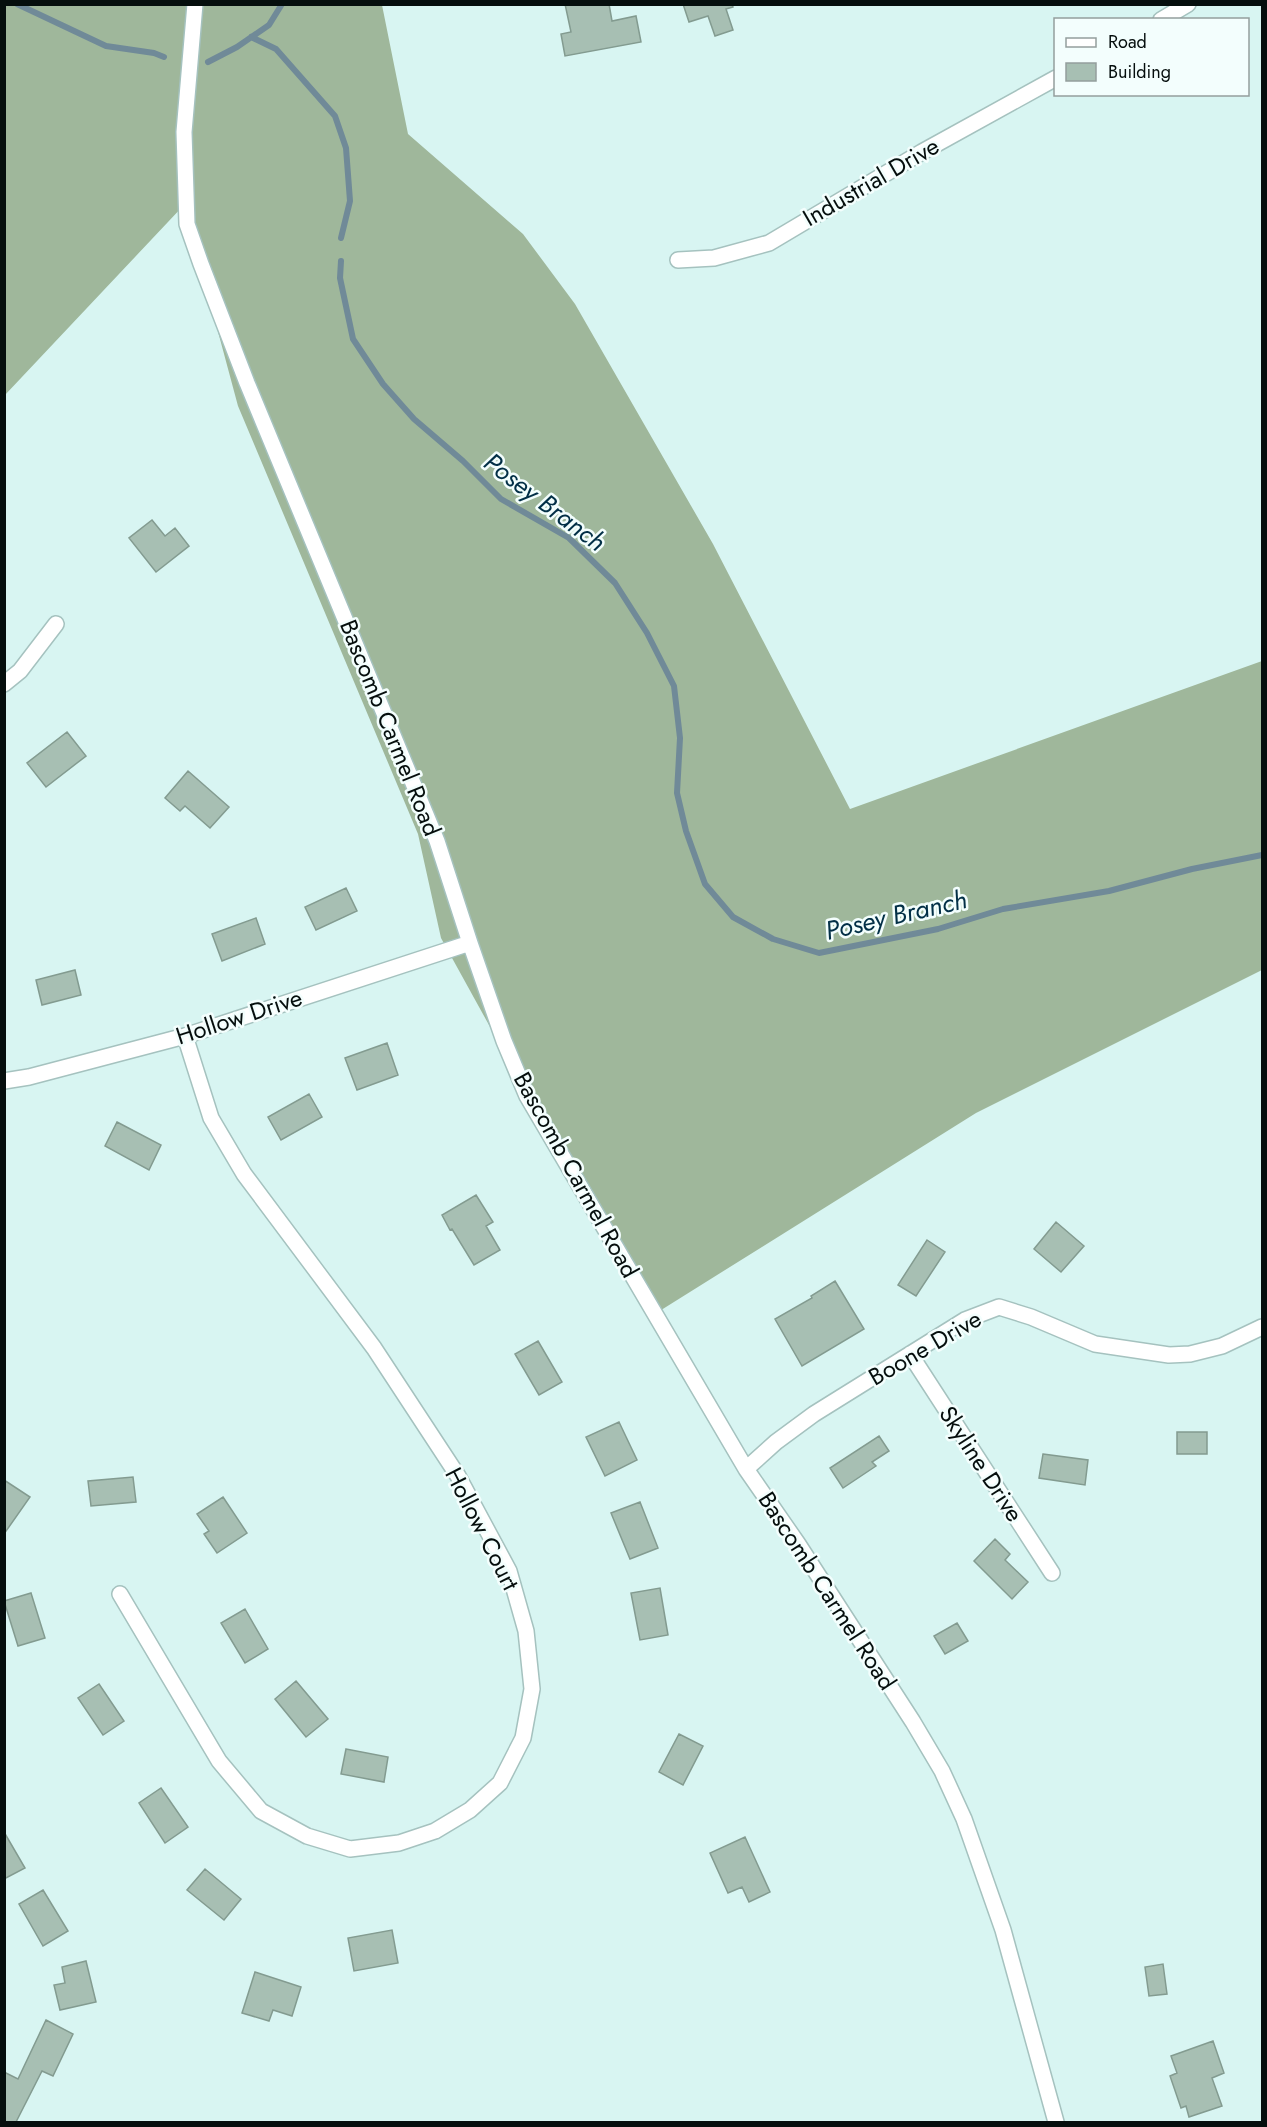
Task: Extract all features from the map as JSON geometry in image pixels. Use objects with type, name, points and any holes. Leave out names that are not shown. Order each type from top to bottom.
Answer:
[{"type":"street","name":"Bascomb Carmel Road","points":[[195,4],[184,132],[187,224],[247,383],[437,841],[504,1041],[526,1096],[746,1468],[798,1544],[942,1771],[964,1819],[1003,1930],[1056,2122]]},
{"type":"street","points":[[1164,18],[1188,4]]},
{"type":"street","name":"Industrial Drive","points":[[678,260],[714,258],[769,243],[922,152],[1054,79]]},
{"type":"street","points":[[4,684],[20,671],[56,624]]},
{"type":"street","name":"Hollow Drive","points":[[4,1081],[29,1077],[184,1036],[470,943]]},
{"type":"street","name":"Hollow Court","points":[[120,1594],[219,1761],[261,1811],[307,1836],[350,1849],[399,1843],[435,1831],[470,1810],[500,1783],[523,1738],[532,1689],[526,1631],[509,1571],[458,1476],[374,1348],[244,1174],[211,1118],[184,1036]]},
{"type":"street","name":"Boone Drive","points":[[746,1468],[813,1414],[965,1320],[999,1307],[1031,1317],[1095,1344],[1169,1355],[1190,1354],[1222,1347],[1263,1327]]},
{"type":"street","name":"Skyline Drive","points":[[910,1354],[1052,1573]]},
{"type":"green space","points":[[5,5],[382,5],[408,134],[523,234],[575,304],[713,544],[850,809],[1262,661],[1262,970],[976,1113],[650,1317],[441,938],[418,834],[238,406],[184,205],[5,395]]},
{"type":"building","points":[[565,4],[609,4],[612,21],[636,16],[641,42],[565,56],[561,34],[571,32]]},
{"type":"building","points":[[683,4],[732,4],[733,7],[726,9],[733,30],[715,36],[708,16],[689,22]]},
{"type":"building","points":[[152,520],[165,536],[175,528],[189,546],[156,572],[129,538]]},
{"type":"building","points":[[67,732],[86,756],[46,787],[27,763]]},
{"type":"building","points":[[188,771],[229,807],[210,828],[185,806],[180,811],[165,798]]},
{"type":"building","points":[[346,888],[357,911],[316,930],[305,907]]},
{"type":"building","points":[[256,918],[265,944],[222,961],[212,934]]},
{"type":"building","points":[[75,970],[81,995],[42,1005],[36,980]]},
{"type":"building","points":[[387,1043],[398,1075],[357,1090],[345,1058]]},
{"type":"building","points":[[309,1094],[322,1117],[281,1140],[268,1117]]},
{"type":"building","points":[[117,1122],[161,1145],[149,1170],[105,1146]]},
{"type":"building","points":[[476,1195],[493,1222],[486,1226],[500,1250],[474,1265],[442,1215]]},
{"type":"building","points":[[1056,1222],[1084,1246],[1061,1272],[1034,1249]]},
{"type":"building","points":[[927,1240],[945,1252],[916,1296],[898,1285]]},
{"type":"building","points":[[835,1281],[864,1329],[802,1366],[775,1319],[812,1298],[811,1296]]},
{"type":"building","points":[[538,1341],[562,1382],[539,1395],[515,1354]]},
{"type":"building","points":[[619,1422],[637,1460],[605,1476],[586,1437]]},
{"type":"building","points":[[1177,1432],[1207,1432],[1207,1454],[1177,1454]]},
{"type":"building","points":[[879,1436],[889,1451],[872,1462],[876,1466],[843,1488],[830,1468]]},
{"type":"building","points":[[1043,1454],[1088,1460],[1085,1485],[1039,1478]]},
{"type":"building","points":[[133,1477],[136,1502],[91,1506],[88,1481]]},
{"type":"building","points":[[4,1480],[30,1497],[4,1534]]},
{"type":"building","points":[[223,1497],[247,1533],[217,1553],[204,1534],[209,1531],[197,1514]]},
{"type":"building","points":[[640,1502],[658,1548],[630,1559],[611,1513]]},
{"type":"building","points":[[995,1539],[1010,1554],[1005,1560],[1028,1582],[1012,1599],[974,1561]]},
{"type":"building","points":[[660,1588],[668,1635],[640,1640],[631,1593]]},
{"type":"building","points":[[31,1593],[45,1638],[18,1646],[4,1601]]},
{"type":"building","points":[[245,1609],[268,1649],[245,1663],[221,1623]]},
{"type":"building","points":[[957,1623],[968,1641],[945,1654],[934,1636]]},
{"type":"building","points":[[296,1681],[328,1719],[306,1737],[275,1699]]},
{"type":"building","points":[[99,1684],[124,1721],[103,1735],[78,1698]]},
{"type":"building","points":[[679,1734],[703,1746],[683,1785],[659,1772]]},
{"type":"building","points":[[346,1749],[388,1757],[384,1782],[341,1774]]},
{"type":"building","points":[[161,1788],[188,1827],[165,1843],[139,1803]]},
{"type":"building","points":[[4,1832],[25,1868],[4,1879]]},
{"type":"building","points":[[745,1837],[770,1892],[749,1902],[742,1887],[728,1893],[710,1853]]},
{"type":"building","points":[[205,1869],[241,1899],[224,1920],[187,1890]]},
{"type":"building","points":[[43,1890],[68,1931],[43,1946],[19,1904]]},
{"type":"building","points":[[392,1930],[398,1963],[354,1971],[348,1938]]},
{"type":"building","points":[[86,1961],[96,2002],[60,2010],[54,1985],[65,1983],[62,1967]]},
{"type":"building","points":[[1163,1964],[1167,1994],[1149,1996],[1145,1967]]},
{"type":"building","points":[[255,1972],[301,1987],[292,2016],[273,2010],[269,2021],[242,2013]]},
{"type":"building","points":[[46,2020],[73,2034],[53,2076],[42,2071],[16,2122],[4,2122],[4,2072],[18,2079]]},
{"type":"building","points":[[1213,2041],[1224,2073],[1212,2078],[1222,2106],[1189,2117],[1186,2106],[1181,2108],[1170,2076],[1177,2073],[1171,2056]]},
{"type":"waterway","name":"Posey Branch","points":[[17,4],[106,46],[154,53],[164,57]]},
{"type":"waterway","name":"Posey Branch","points":[[208,62],[237,47],[269,25],[282,4]]},
{"type":"waterway","name":"Posey Branch","points":[[251,37],[276,49],[335,116],[346,148],[350,201],[341,238]]},
{"type":"waterway","name":"Posey Branch","points":[[341,261],[340,278],[353,339],[383,384],[414,419],[463,461],[501,499],[569,538],[615,583],[647,633],[674,686],[680,738],[677,793],[686,831],[705,884],[733,917],[773,939],[819,953],[938,929],[1003,909],[1109,891],[1192,869],[1262,855]]}]
